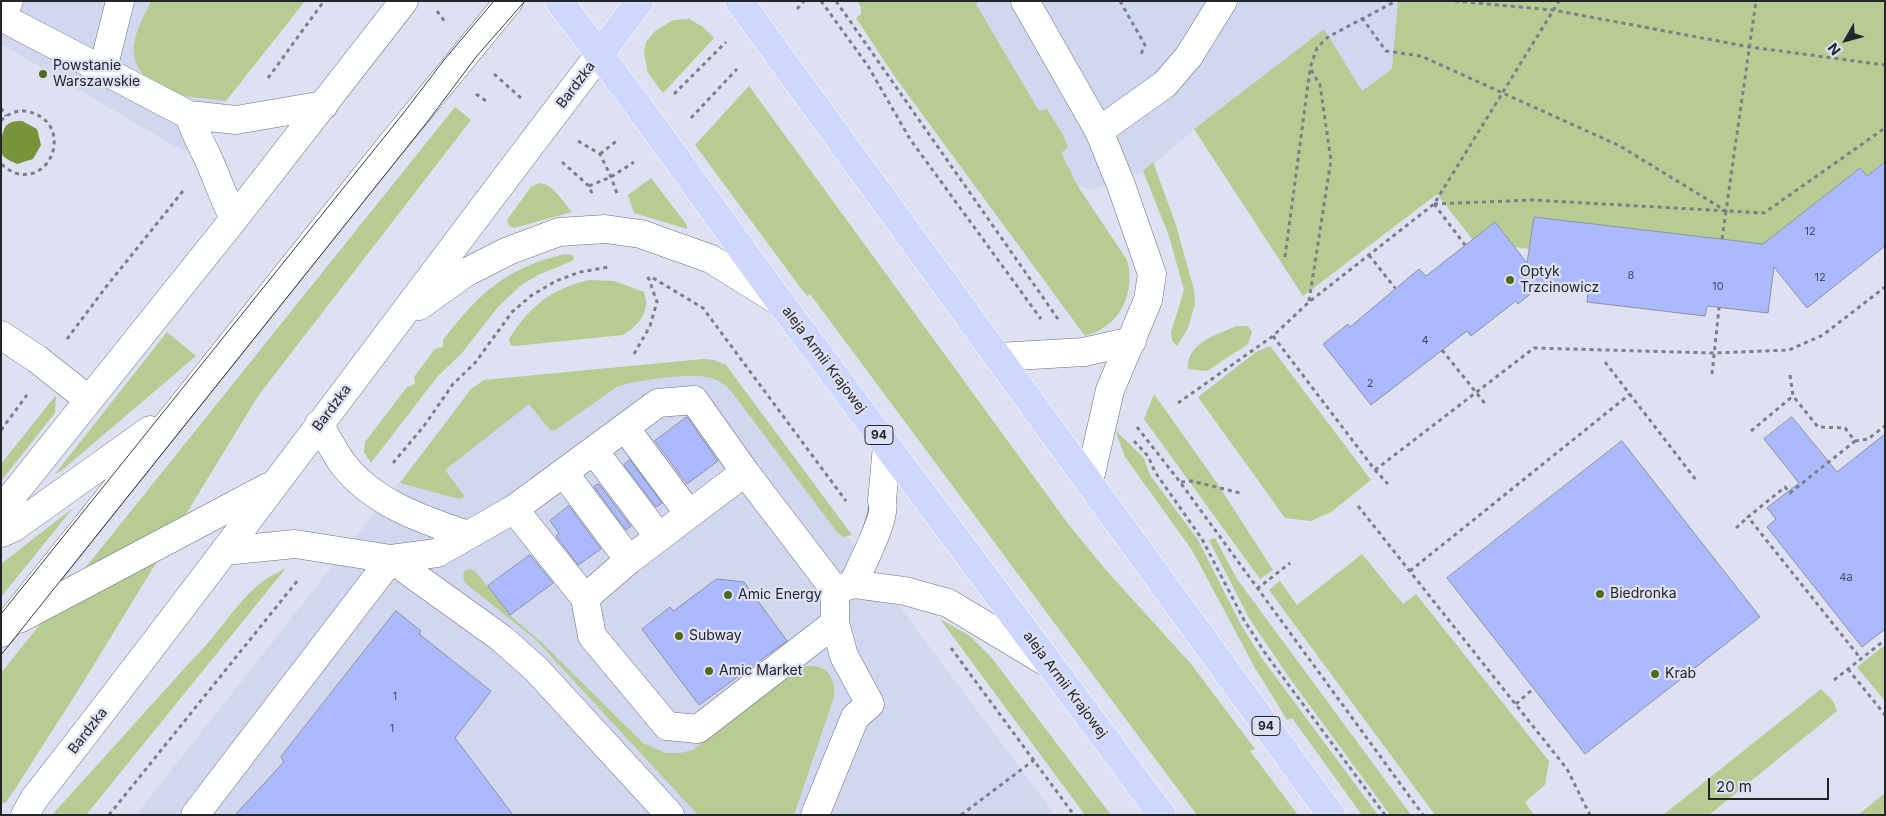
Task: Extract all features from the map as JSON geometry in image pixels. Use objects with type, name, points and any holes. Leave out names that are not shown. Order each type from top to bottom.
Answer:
[{"type":"main road","name":"aleja Armii Krajowej","points":[[558,1],[634,100],[780,302],[1162,815]]},
{"type":"main road","name":"Bardzka","points":[[599,55],[640,1]]},
{"type":"main road","name":"94","points":[[739,1],[1331,815]]},
{"type":"street","points":[[9,1],[1,17],[189,115],[236,120],[324,105]]},
{"type":"street","points":[[103,69],[120,1]]},
{"type":"street","points":[[1,510],[234,219],[404,1]]},
{"type":"street","points":[[4,629],[386,151],[509,1]]},
{"type":"street","points":[[1025,1],[1099,130],[1152,274],[1148,300],[1110,390],[1089,482]]},
{"type":"street","points":[[1099,130],[1165,84],[1189,56],[1223,1]]},
{"type":"street","name":"Bardzka","points":[[25,815],[34,799],[161,636],[599,55]]},
{"type":"street","points":[[189,115],[197,139],[207,157],[234,219]]},
{"type":"street","points":[[396,323],[465,273],[508,251],[559,232],[578,230],[605,229],[641,234],[663,241],[710,259],[780,302]]},
{"type":"street","points":[[1,335],[89,400]]},
{"type":"street","points":[[998,357],[1084,352],[1132,341]]},
{"type":"street","points":[[1,533],[13,528],[146,434],[201,383]]},
{"type":"street","points":[[224,551],[295,544],[324,547],[391,559],[436,553],[514,509],[626,429],[658,403],[694,400],[745,472],[844,587],[905,591],[948,603],[1048,663]]},
{"type":"street","points":[[320,424],[344,464],[370,490],[430,522],[468,535]]},
{"type":"street","points":[[626,429],[689,514]]},
{"type":"street","points":[[815,815],[854,717],[870,704],[844,656],[835,623],[844,587],[878,527],[884,506],[882,501],[887,446]]},
{"type":"street","points":[[594,451],[659,537]]},
{"type":"street","points":[[585,598],[629,560],[745,472]]},
{"type":"street","points":[[564,473],[629,560]]},
{"type":"street","points":[[4,629],[124,562],[274,484]]},
{"type":"street","points":[[514,509],[585,598],[592,636],[667,726],[698,729],[835,623]]},
{"type":"street","points":[[195,815],[391,559]]},
{"type":"street","points":[[391,559],[501,638],[536,669],[670,815]]},
{"type":"path","points":[[236,120],[324,1]]},
{"type":"path","points":[[797,9],[804,1]]},
{"type":"path","points":[[821,1],[868,66],[910,139],[1044,323]]},
{"type":"path","points":[[836,1],[1064,328],[1084,352]]},
{"type":"path","points":[[1120,1],[1145,45],[1138,61]]},
{"type":"path","points":[[1284,257],[1310,68],[1317,48],[1328,37],[1396,1]]},
{"type":"path","points":[[1455,1],[1553,10],[1750,47],[1885,65]]},
{"type":"path","points":[[1178,404],[1273,336],[1309,302],[1434,204],[1559,1]]},
{"type":"path","points":[[1722,239],[1756,1]]},
{"type":"path","points":[[436,10],[446,23]]},
{"type":"path","points":[[1362,18],[1386,50],[1421,56],[1620,146],[1726,211]]},
{"type":"path","points":[[669,99],[722,46]]},
{"type":"path","points":[[1309,302],[1331,160],[1320,84],[1310,68]]},
{"type":"path","points":[[688,121],[737,69]]},
{"type":"path","points":[[1,108],[6,116]]},
{"type":"path","points":[[1,121],[6,116],[20,110],[36,113],[48,122],[55,137],[53,153],[45,166],[38,170],[30,173],[15,173],[1,164]]},
{"type":"path","points":[[1434,204],[1532,200],[1764,213],[1885,128]]},
{"type":"path","points":[[600,154],[627,134]]},
{"type":"path","points":[[574,139],[600,154],[611,177],[619,201]]},
{"type":"path","points":[[1,430],[106,287],[175,202],[207,157]]},
{"type":"path","points":[[560,159],[588,186],[611,177],[635,162]]},
{"type":"path","points":[[1434,204],[1465,245]]},
{"type":"path","points":[[1369,255],[1395,288]]},
{"type":"path","points":[[370,490],[424,426],[453,384],[475,363],[512,312],[532,295],[556,281],[580,272],[615,265]]},
{"type":"path","points":[[634,354],[650,326],[657,302],[647,275],[703,308],[850,506]]},
{"type":"path","points":[[1375,470],[1534,348],[1714,353],[1789,350],[1823,335],[1885,287]]},
{"type":"path","points":[[1712,374],[1718,308]]},
{"type":"path","points":[[1273,336],[1375,470],[1388,484]]},
{"type":"path","points":[[1442,350],[1487,406]]},
{"type":"path","points":[[1605,362],[1696,480]]},
{"type":"path","points":[[1790,375],[1793,396],[1818,427],[1845,428],[1856,441]]},
{"type":"path","points":[[1110,390],[1180,482],[1423,815]]},
{"type":"path","points":[[1410,571],[1630,394]]},
{"type":"path","points":[[1751,431],[1793,396]]},
{"type":"path","points":[[1736,528],[1785,487],[1790,493],[1856,441],[1868,439],[1885,426]]},
{"type":"path","points":[[1132,438],[1148,456],[1156,472],[1202,539],[1244,620],[1265,653],[1385,815]]},
{"type":"path","points":[[1180,482],[1192,482],[1240,493]]},
{"type":"path","points":[[1358,506],[1567,769],[1590,815]]},
{"type":"path","points":[[1748,517],[1861,659]]},
{"type":"path","points":[[109,815],[324,547]]},
{"type":"path","points":[[1257,588],[1290,563]]},
{"type":"path","points":[[946,640],[1074,815]]},
{"type":"path","points":[[1834,680],[1885,640]]},
{"type":"path","points":[[1848,669],[1885,715]]},
{"type":"path","points":[[1516,704],[1533,689]]},
{"type":"path","points":[[961,815],[1034,760]]},
{"type":"shaded area","points":[[1,1],[305,1],[185,152],[1,44]]},
{"type":"shaded area","points":[[151,1],[305,1],[226,101],[184,96],[144,75],[134,57],[134,48],[138,29]]},
{"type":"shaded area","points":[[857,1],[979,1],[976,4],[1039,111],[1047,109],[1063,135],[1068,147],[1061,153],[1079,188],[1127,260],[1129,289],[1123,307],[1111,322],[1098,331],[1085,336],[895,77],[856,18],[861,14],[861,7]]},
{"type":"shaded area","points":[[925,1],[1398,1],[1392,69],[1361,92],[1324,29],[1194,129],[1146,171],[1091,190],[1078,185],[1061,153]]},
{"type":"shaded area","points":[[1398,1],[1885,1],[1885,162],[1867,176],[1860,168],[1763,244],[1535,217],[1529,249],[1515,247],[1495,222],[1473,240],[1437,194],[1303,296],[1194,129],[1324,29],[1362,91],[1392,69]]},
{"type":"shaded area","points":[[689,19],[703,27],[714,38],[663,93],[648,73],[644,53],[646,42],[654,32],[673,20]]},
{"type":"shaded area","points":[[749,86],[1069,525],[1105,569],[1191,664],[1255,749],[1250,751],[1298,815],[1197,815],[810,294],[807,296],[803,291],[695,145]]},
{"type":"shaded area","points":[[455,107],[471,120],[258,396],[84,681],[17,786],[6,802],[1,804],[1,673]]},
{"type":"shaded area","points":[[22,121],[37,129],[41,145],[33,159],[17,164],[3,156],[3,131],[12,122]]},
{"type":"shaded area","points":[[1153,162],[1176,225],[1194,290],[1195,304],[1188,328],[1177,346],[1172,341],[1171,332],[1184,290],[1169,236],[1143,171]]},
{"type":"shaded area","points":[[651,178],[687,225],[687,229],[634,213],[628,195]]},
{"type":"shaded area","points":[[540,183],[554,190],[572,212],[514,228],[509,226],[507,220],[531,187]]},
{"type":"shaded area","points":[[565,254],[572,255],[574,258],[572,261],[538,275],[521,285],[497,308],[462,353],[437,377],[371,463],[364,452],[365,442],[407,387],[415,384],[414,377],[435,349],[443,347],[443,340],[456,323],[482,296],[510,275],[544,260]]},
{"type":"shaded area","points":[[589,280],[614,281],[644,292],[646,299],[645,312],[639,322],[623,335],[510,345],[509,339],[517,327],[543,300],[563,288]]},
{"type":"shaded area","points":[[1237,326],[1248,326],[1252,332],[1248,344],[1207,371],[1188,369],[1192,352],[1198,346],[1213,336]]},
{"type":"shaded area","points":[[167,332],[196,356],[61,471],[55,474]]},
{"type":"shaded area","points":[[1270,346],[1371,480],[1331,512],[1311,521],[1285,518],[1198,397],[1256,352]]},
{"type":"shaded area","points":[[703,359],[714,360],[726,365],[852,535],[843,537],[837,532],[731,391],[717,380],[704,376],[638,381],[618,386],[554,431],[550,430],[529,404],[445,470],[465,497],[459,499],[400,483],[471,389],[484,380]]},
{"type":"shaded area","points":[[716,361],[1055,815],[136,815],[468,395],[485,382]]},
{"type":"shaded area","points":[[1154,394],[1215,480],[1273,570],[1260,579],[1144,419]]},
{"type":"shaded area","points":[[56,395],[55,413],[1,481],[1,464]]},
{"type":"shaded area","points":[[1115,430],[1144,458],[1150,475],[1198,540],[1240,623],[1261,657],[1378,815],[1362,815],[1292,718],[1287,720],[1255,668],[1192,550],[1125,457]]},
{"type":"shaded area","points":[[73,508],[1,597],[1,564]]},
{"type":"shaded area","points":[[1215,538],[1237,579],[1411,815],[1390,815],[1291,680],[1249,618],[1209,540]]},
{"type":"shaded area","points":[[1362,554],[1403,604],[1416,594],[1549,761],[1545,785],[1525,802],[1534,815],[1435,815],[1269,590],[1280,581],[1297,605]]},
{"type":"shaded area","points":[[286,568],[86,815],[52,815],[209,642],[243,600],[263,581]]},
{"type":"shaded area","points":[[470,569],[475,571],[512,617],[540,641],[643,743],[666,753],[680,753],[693,750],[801,667],[816,666],[822,668],[831,676],[834,697],[794,815],[698,815],[535,639],[464,582],[463,574]]},
{"type":"shaded area","points":[[940,619],[970,636],[991,657],[1111,815],[1085,815]]},
{"type":"shaded area","points":[[1885,645],[1885,701],[1857,667]]},
{"type":"shaded area","points":[[1821,689],[1833,701],[1837,711],[1709,815],[1663,815]]},
{"type":"shaded area","points":[[1885,793],[1885,815],[1858,815]]},
{"type":"building","points":[[1885,162],[1885,246],[1807,308],[1774,267],[1768,313],[1707,306],[1705,316],[1587,302],[1588,292],[1540,286],[1518,304],[1516,301],[1471,336],[1467,331],[1371,405],[1323,344],[1348,324],[1350,327],[1419,269],[1426,276],[1495,222],[1527,263],[1534,217],[1763,244],[1860,168],[1867,176]]},
{"type":"building","points":[[687,417],[718,461],[687,484],[655,441]]},
{"type":"building","points":[[1792,417],[1837,472],[1885,434],[1885,629],[1862,647],[1767,527],[1776,519],[1767,508],[1799,483],[1764,439]]},
{"type":"building","name":"Biedronka","points":[[1622,441],[1760,617],[1585,754],[1447,578]]},
{"type":"building","points":[[630,460],[662,503],[656,507],[624,465]]},
{"type":"building","points":[[599,484],[631,526],[626,530],[594,487]]},
{"type":"building","points":[[569,506],[601,549],[578,565],[556,536],[559,533],[550,521]]},
{"type":"building","points":[[530,555],[553,583],[510,615],[488,586]]},
{"type":"building","name":"Amic Market","points":[[717,579],[744,582],[787,641],[699,705],[642,629],[670,607],[673,611]]},
{"type":"building","points":[[396,611],[421,631],[419,634],[491,691],[455,738],[513,815],[235,815],[284,762],[281,757]]},
{"type":"tram line","points":[[1,614],[402,115],[444,60],[494,1]]},
{"type":"tram line","points":[[1,655],[428,121],[476,57],[525,1]]},
{"type":"place","name":"Powstanie Warszawskie","points":[[43,74]]},
{"type":"place","name":"Optyk Trzcinowicz","points":[[1510,280]]},
{"type":"place","name":"Biedronka","points":[[1600,594]]},
{"type":"place","name":"Amic Energy","points":[[728,595]]},
{"type":"place","name":"Subway","points":[[679,636]]},
{"type":"place","name":"Amic Market","points":[[709,671]]},
{"type":"place","name":"Krab","points":[[1655,674]]}]
